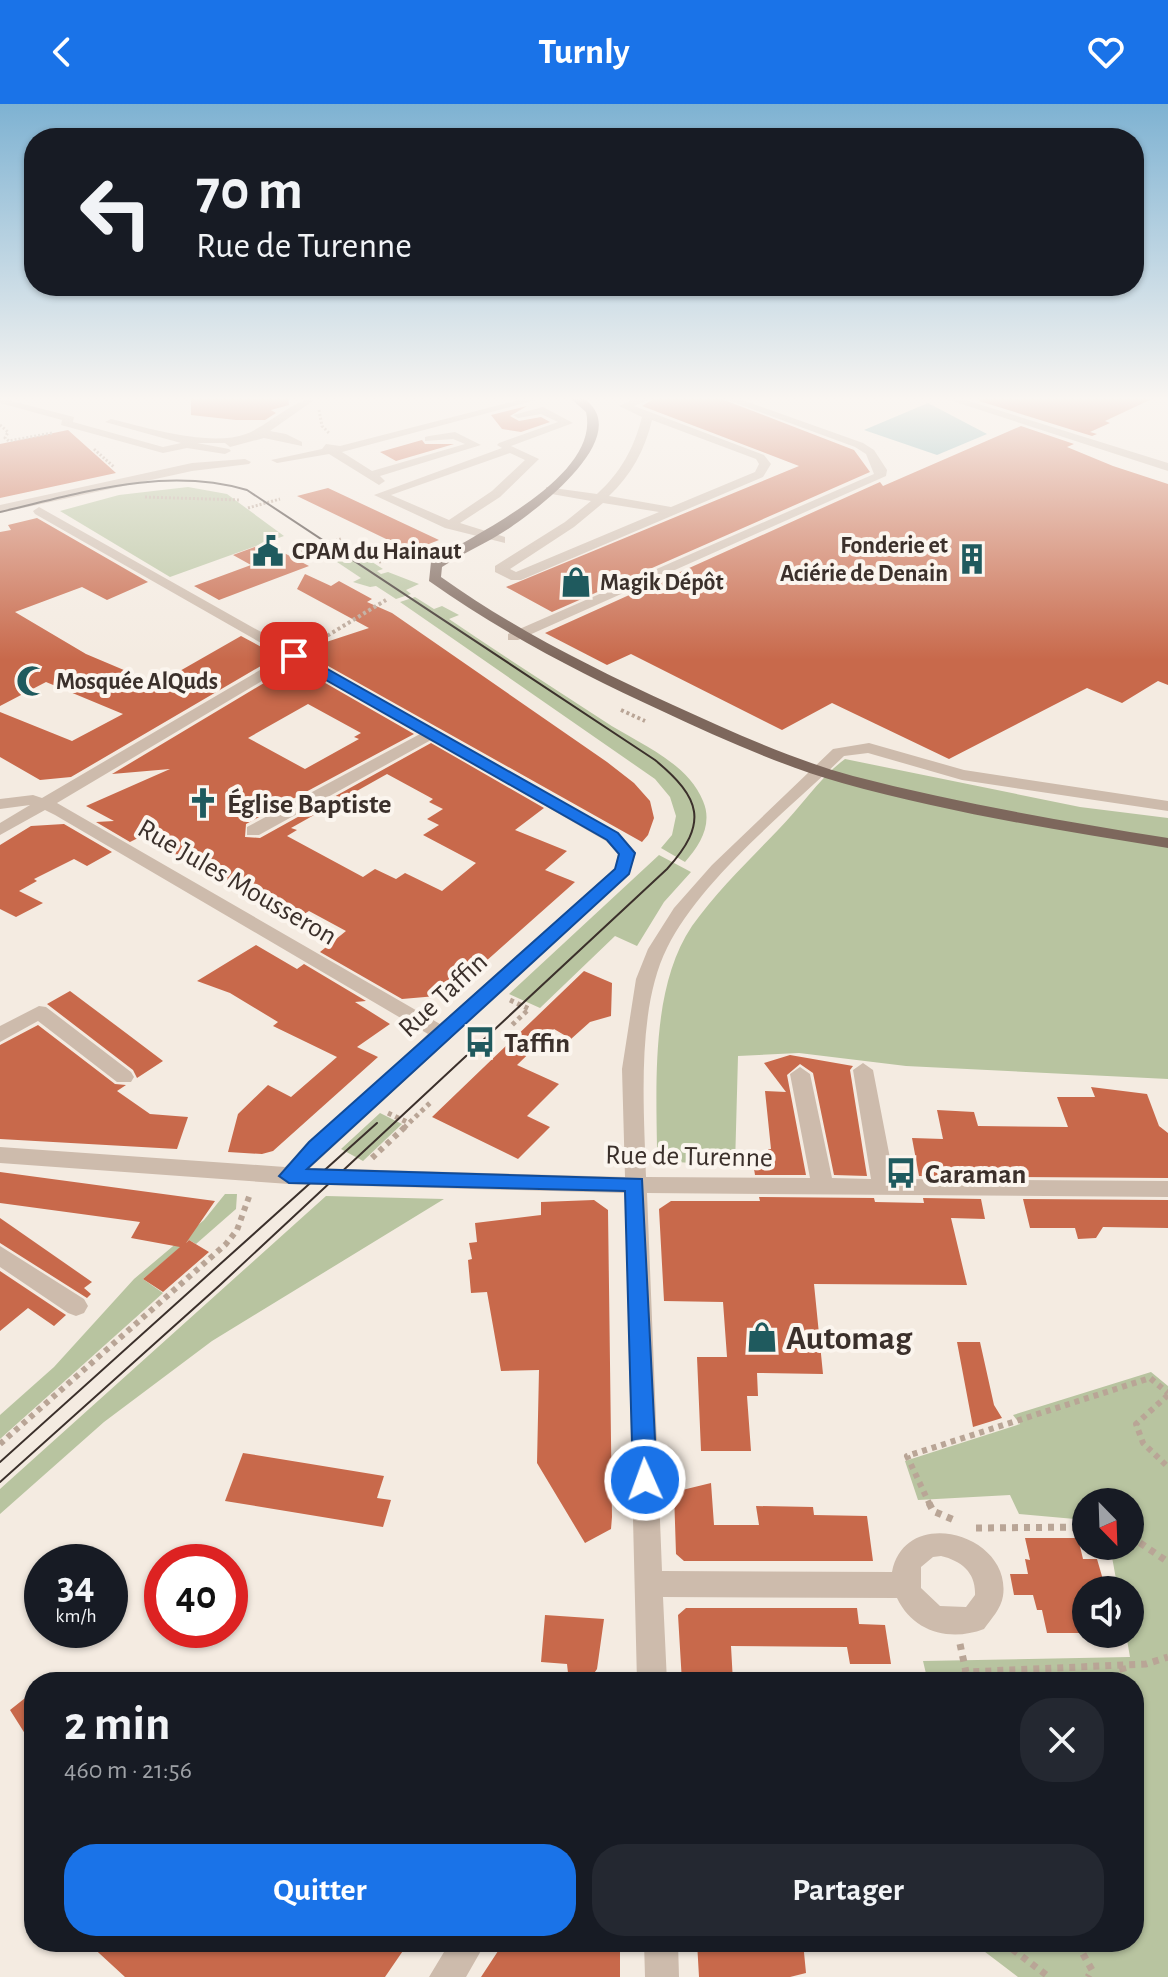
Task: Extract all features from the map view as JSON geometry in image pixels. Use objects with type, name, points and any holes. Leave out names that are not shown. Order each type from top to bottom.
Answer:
[{"type":"main road","points":[[557,491],[561,485]]},
{"type":"main road","points":[[563,485],[493,538],[434,568],[434,578],[546,660],[620,699],[812,776],[897,802],[1168,843]]},
{"type":"street","points":[[0,509],[84,485]]},
{"type":"street","points":[[0,520],[39,511],[97,485]]},
{"type":"street","points":[[389,485],[396,489]]},
{"type":"street","points":[[404,485],[380,495],[449,525],[493,538]]},
{"type":"street","points":[[449,525],[505,485]]},
{"type":"street","points":[[610,485],[599,498],[546,541],[500,569],[516,577],[737,485]]},
{"type":"street","points":[[517,636],[859,485]]},
{"type":"street","points":[[557,491],[675,511]]},
{"type":"street","points":[[39,511],[431,734]]},
{"type":"street","points":[[0,830],[294,656]]},
{"type":"street","points":[[253,831],[431,734]]},
{"type":"street","name":"Rue Taffin","points":[[289,1176],[487,990],[623,870],[627,853],[612,837],[431,734]]},
{"type":"street","points":[[649,1672],[649,1584],[632,1103],[635,1029],[657,949],[690,899],[839,752],[869,748],[962,775],[1168,806]]},
{"type":"street","points":[[0,804],[33,800],[45,803]]},
{"type":"street","name":"Rue Jules Mousseron","points":[[45,803],[441,1033]]},
{"type":"street","points":[[0,1035],[39,1012],[124,1077]]},
{"type":"street","points":[[863,1070],[884,1187]]},
{"type":"street","points":[[800,1074],[823,1186]]},
{"type":"street","name":"Rue de Turenne","points":[[0,1155],[289,1176],[635,1184],[1168,1189]]},
{"type":"street","points":[[0,1255],[76,1306]]},
{"type":"street","points":[[956,1534],[979,1562],[991,1587],[984,1610],[974,1619],[956,1623],[932,1618],[920,1610],[905,1585],[908,1561],[916,1551],[956,1534]]},
{"type":"street","points":[[649,1584],[905,1585]]},
{"type":"street","points":[[446,1977],[462,1952]]},
{"type":"street","points":[[661,1952],[662,1977]]},
{"type":"path","points":[[140,497],[240,500]]},
{"type":"path","points":[[248,508],[278,500],[284,507]]},
{"type":"path","points":[[254,507],[263,513]]},
{"type":"path","points":[[325,534],[335,541]]},
{"type":"path","points":[[301,551],[341,539]]},
{"type":"path","points":[[306,540],[315,547]]},
{"type":"path","points":[[379,562],[423,557]]},
{"type":"path","points":[[294,656],[386,600]]},
{"type":"path","points":[[487,990],[529,1009],[512,1025]]},
{"type":"path","points":[[366,1102],[409,1123]]},
{"type":"path","points":[[360,1178],[372,1157],[431,1102]]},
{"type":"path","points":[[0,1444],[233,1237],[257,1174]]},
{"type":"path","points":[[1072,1527],[971,1528],[956,1534],[933,1511],[907,1456],[1150,1378],[1168,1394],[1136,1424],[1136,1433],[1149,1453],[1168,1467]]},
{"type":"path","points":[[1144,1544],[1166,1556]]},
{"type":"path","points":[[956,1623],[966,1672],[1122,1666],[1146,1664],[1168,1657]]},
{"type":"path","points":[[1122,1666],[1124,1672]]},
{"type":"path","points":[[1016,1952],[1049,1977]]},
{"type":"path","points":[[1083,1952],[1092,1970],[1088,1977]]},
{"type":"green space","points":[[188,487],[227,494],[284,536],[170,577],[60,511],[119,495]]},
{"type":"green space","points":[[341,542],[383,569],[377,571],[381,574],[388,572],[419,584],[406,590],[411,594],[396,599],[376,586],[353,582],[361,578],[331,558],[322,561],[310,555]]},
{"type":"green space","points":[[415,597],[434,609],[442,606],[459,615],[449,619],[659,754],[685,775],[703,801],[707,818],[696,849],[685,862],[661,848],[672,835],[676,816],[670,797],[655,779],[400,602]]},
{"type":"green space","points":[[845,759],[1080,807],[1168,818],[1168,1079],[906,1066],[799,1053],[738,1056],[735,1166],[677,1162],[657,1147],[659,1033],[663,1004],[679,950],[692,926],[723,888],[827,774]]},
{"type":"green space","points":[[659,855],[691,872],[664,902],[637,946],[615,936],[540,1008],[509,994]]},
{"type":"green space","points":[[380,1113],[402,1124],[363,1161],[341,1149]]},
{"type":"green space","points":[[225,1194],[237,1194],[236,1209],[196,1244],[189,1240],[143,1279],[163,1293],[0,1439],[0,1415],[54,1367],[134,1279],[204,1220]]},
{"type":"green space","points":[[326,1196],[444,1199],[212,1341],[104,1422],[0,1514],[0,1489]]},
{"type":"green space","points":[[1151,1372],[1168,1386],[1168,1977],[1018,1977],[985,1952],[1144,1952],[1144,1672],[926,1672],[923,1661],[1130,1657],[1128,1648],[1144,1648],[1144,1576],[1115,1576],[1113,1560],[1144,1560],[1144,1488],[1072,1488],[1072,1519],[1019,1514],[1010,1495],[918,1500],[905,1461],[1020,1424],[1013,1415]]},
{"type":"building","points":[[0,485],[58,485],[0,498]]},
{"type":"building","points":[[752,485],[840,485],[552,612],[506,587]]},
{"type":"building","points":[[872,485],[1168,485],[1168,685],[1158,681],[1122,703],[1087,688],[949,759],[832,703],[782,730],[631,654],[607,665],[545,633]]},
{"type":"building","points":[[328,488],[439,540],[411,551],[297,496]]},
{"type":"building","points":[[37,518],[148,582],[107,600],[82,587],[15,612],[86,654],[157,684],[241,636],[278,656],[71,777],[40,780],[0,757],[0,712],[72,741],[123,714],[46,682],[0,706],[0,532],[11,530],[8,525]]},
{"type":"building","points":[[265,543],[309,566],[219,600],[194,586],[251,565],[233,555]]},
{"type":"building","points":[[305,574],[331,586],[339,581],[372,599],[367,602],[392,613],[607,762],[634,783],[650,801],[654,818],[648,835],[642,842],[280,639],[291,635],[311,647],[369,628],[297,589]]},
{"type":"building","points":[[294,665],[414,734],[246,824],[245,837],[260,838],[431,743],[544,808],[515,830],[567,851],[545,870],[575,882],[448,995],[402,999],[320,952],[346,931],[309,911],[291,922],[140,837],[130,842],[96,822],[114,821],[86,806],[170,769],[112,774]],"holes":[[[308,704],[361,733],[354,737],[359,739],[305,769],[248,738]],[[387,774],[433,799],[429,802],[443,809],[427,819],[439,825],[423,835],[476,863],[442,891],[405,873],[396,879],[375,869],[363,877],[287,836],[297,830],[291,828]]]},
{"type":"building","points":[[64,824],[112,852],[87,866],[74,859],[34,879],[37,881],[19,891],[43,903],[16,917],[0,909],[0,845],[31,826]]},
{"type":"building","points":[[256,945],[297,969],[304,964],[366,1001],[355,1002],[390,1024],[357,1047],[378,1057],[273,1151],[262,1154],[228,1152],[238,1114],[268,1085],[291,1097],[337,1057],[273,1026],[278,1022],[230,993],[197,981]]},
{"type":"building","points":[[584,971],[612,983],[611,1016],[590,1022],[571,1039],[554,1029],[517,1065],[559,1084],[527,1116],[550,1127],[518,1159],[432,1117]]},
{"type":"building","points":[[70,991],[163,1061],[137,1078],[133,1070],[47,1004]]},
{"type":"building","points":[[38,1025],[115,1084],[126,1085],[117,1091],[150,1114],[188,1117],[177,1149],[0,1139],[0,1045]]},
{"type":"building","points":[[790,1055],[853,1066],[850,1070],[867,1176],[834,1175],[813,1073],[800,1064],[787,1075],[806,1175],[755,1175],[752,1156],[769,1156],[768,1149],[771,1149],[765,1091],[786,1092],[764,1063]]},
{"type":"building","points":[[1091,1087],[1147,1094],[1159,1126],[1168,1133],[1168,1178],[1018,1177],[1016,1170],[974,1170],[976,1177],[919,1176],[912,1138],[943,1139],[937,1110],[974,1112],[978,1126],[1068,1127],[1057,1097],[1095,1097]]},
{"type":"building","points":[[0,1172],[215,1201],[186,1243],[189,1240],[209,1252],[163,1292],[143,1279],[180,1247],[131,1238],[140,1222],[0,1203]]},
{"type":"building","points":[[759,1197],[874,1198],[875,1202],[924,1203],[923,1198],[981,1199],[985,1219],[951,1218],[967,1285],[814,1284],[823,1374],[757,1373],[758,1396],[747,1396],[751,1451],[701,1451],[697,1357],[727,1357],[723,1302],[664,1301],[659,1209],[671,1201],[760,1201]]},
{"type":"building","points":[[1023,1199],[1168,1200],[1168,1228],[1103,1227],[1096,1238],[1078,1239],[1075,1228],[1030,1228]]},
{"type":"building","points":[[594,1200],[608,1210],[612,1517],[611,1529],[585,1543],[537,1463],[539,1370],[501,1371],[487,1292],[471,1293],[468,1260],[472,1259],[469,1243],[477,1242],[475,1223],[541,1215],[541,1202]]},
{"type":"building","points":[[0,1218],[92,1282],[84,1288],[91,1294],[87,1298],[0,1243]]},
{"type":"building","points":[[0,1271],[66,1315],[54,1326],[28,1308],[0,1331]]},
{"type":"building","points":[[957,1342],[980,1342],[994,1405],[1002,1418],[973,1427]]},
{"type":"building","points":[[243,1453],[384,1476],[377,1498],[391,1500],[383,1527],[225,1501]]},
{"type":"building","points":[[711,1483],[714,1525],[759,1525],[756,1506],[813,1507],[814,1515],[867,1516],[873,1561],[684,1561],[676,1554],[674,1492]]},
{"type":"building","points":[[1025,1538],[1072,1538],[1072,1560],[1097,1560],[1102,1576],[1072,1576],[1072,1633],[1047,1633],[1042,1610],[1037,1610],[1033,1595],[1014,1595],[1010,1574],[1028,1574],[1025,1559],[1030,1560]]},
{"type":"building","points":[[686,1608],[857,1608],[859,1624],[885,1625],[891,1664],[850,1664],[847,1647],[731,1646],[732,1672],[681,1672],[678,1615]]},
{"type":"building","points":[[545,1615],[604,1619],[595,1672],[568,1672],[567,1664],[541,1662]]},
{"type":"building","points":[[24,1699],[24,1732],[10,1710]]},
{"type":"building","points":[[98,1952],[402,1952],[385,1977],[125,1977]]},
{"type":"building","points":[[497,1952],[620,1952],[620,1977],[481,1977]]},
{"type":"building","points":[[698,1952],[804,1952],[806,1973],[790,1977],[699,1977]]},
{"type":"tram line","points":[[0,512],[120,485]]},
{"type":"tram line","points":[[0,1482],[220,1285],[667,869],[689,838],[694,824],[690,799],[655,760],[247,490],[227,485]]},
{"type":"tram line","points":[[0,1462],[377,1123]]},
{"type":"place","name":"CPAM du Hainaut","points":[[268,551]]},
{"type":"place","name":"Fonderie et Aciérie de Denain","points":[[972,559]]},
{"type":"place","name":"Magik Dépôt","points":[[576,582]]},
{"type":"place","name":"Mosquée AlQuds","points":[[32,681]]},
{"type":"place","name":"Église Baptiste","points":[[203,803]]},
{"type":"place","name":"Taffin","points":[[480,1042]]},
{"type":"place","name":"Caraman","points":[[901,1173]]},
{"type":"place","name":"Automag","points":[[762,1337]]},
{"type":"route","points":[[294,656],[625,847],[628,859],[623,870],[316,1147],[289,1176],[527,1184],[635,1184],[645,1480]]}]
